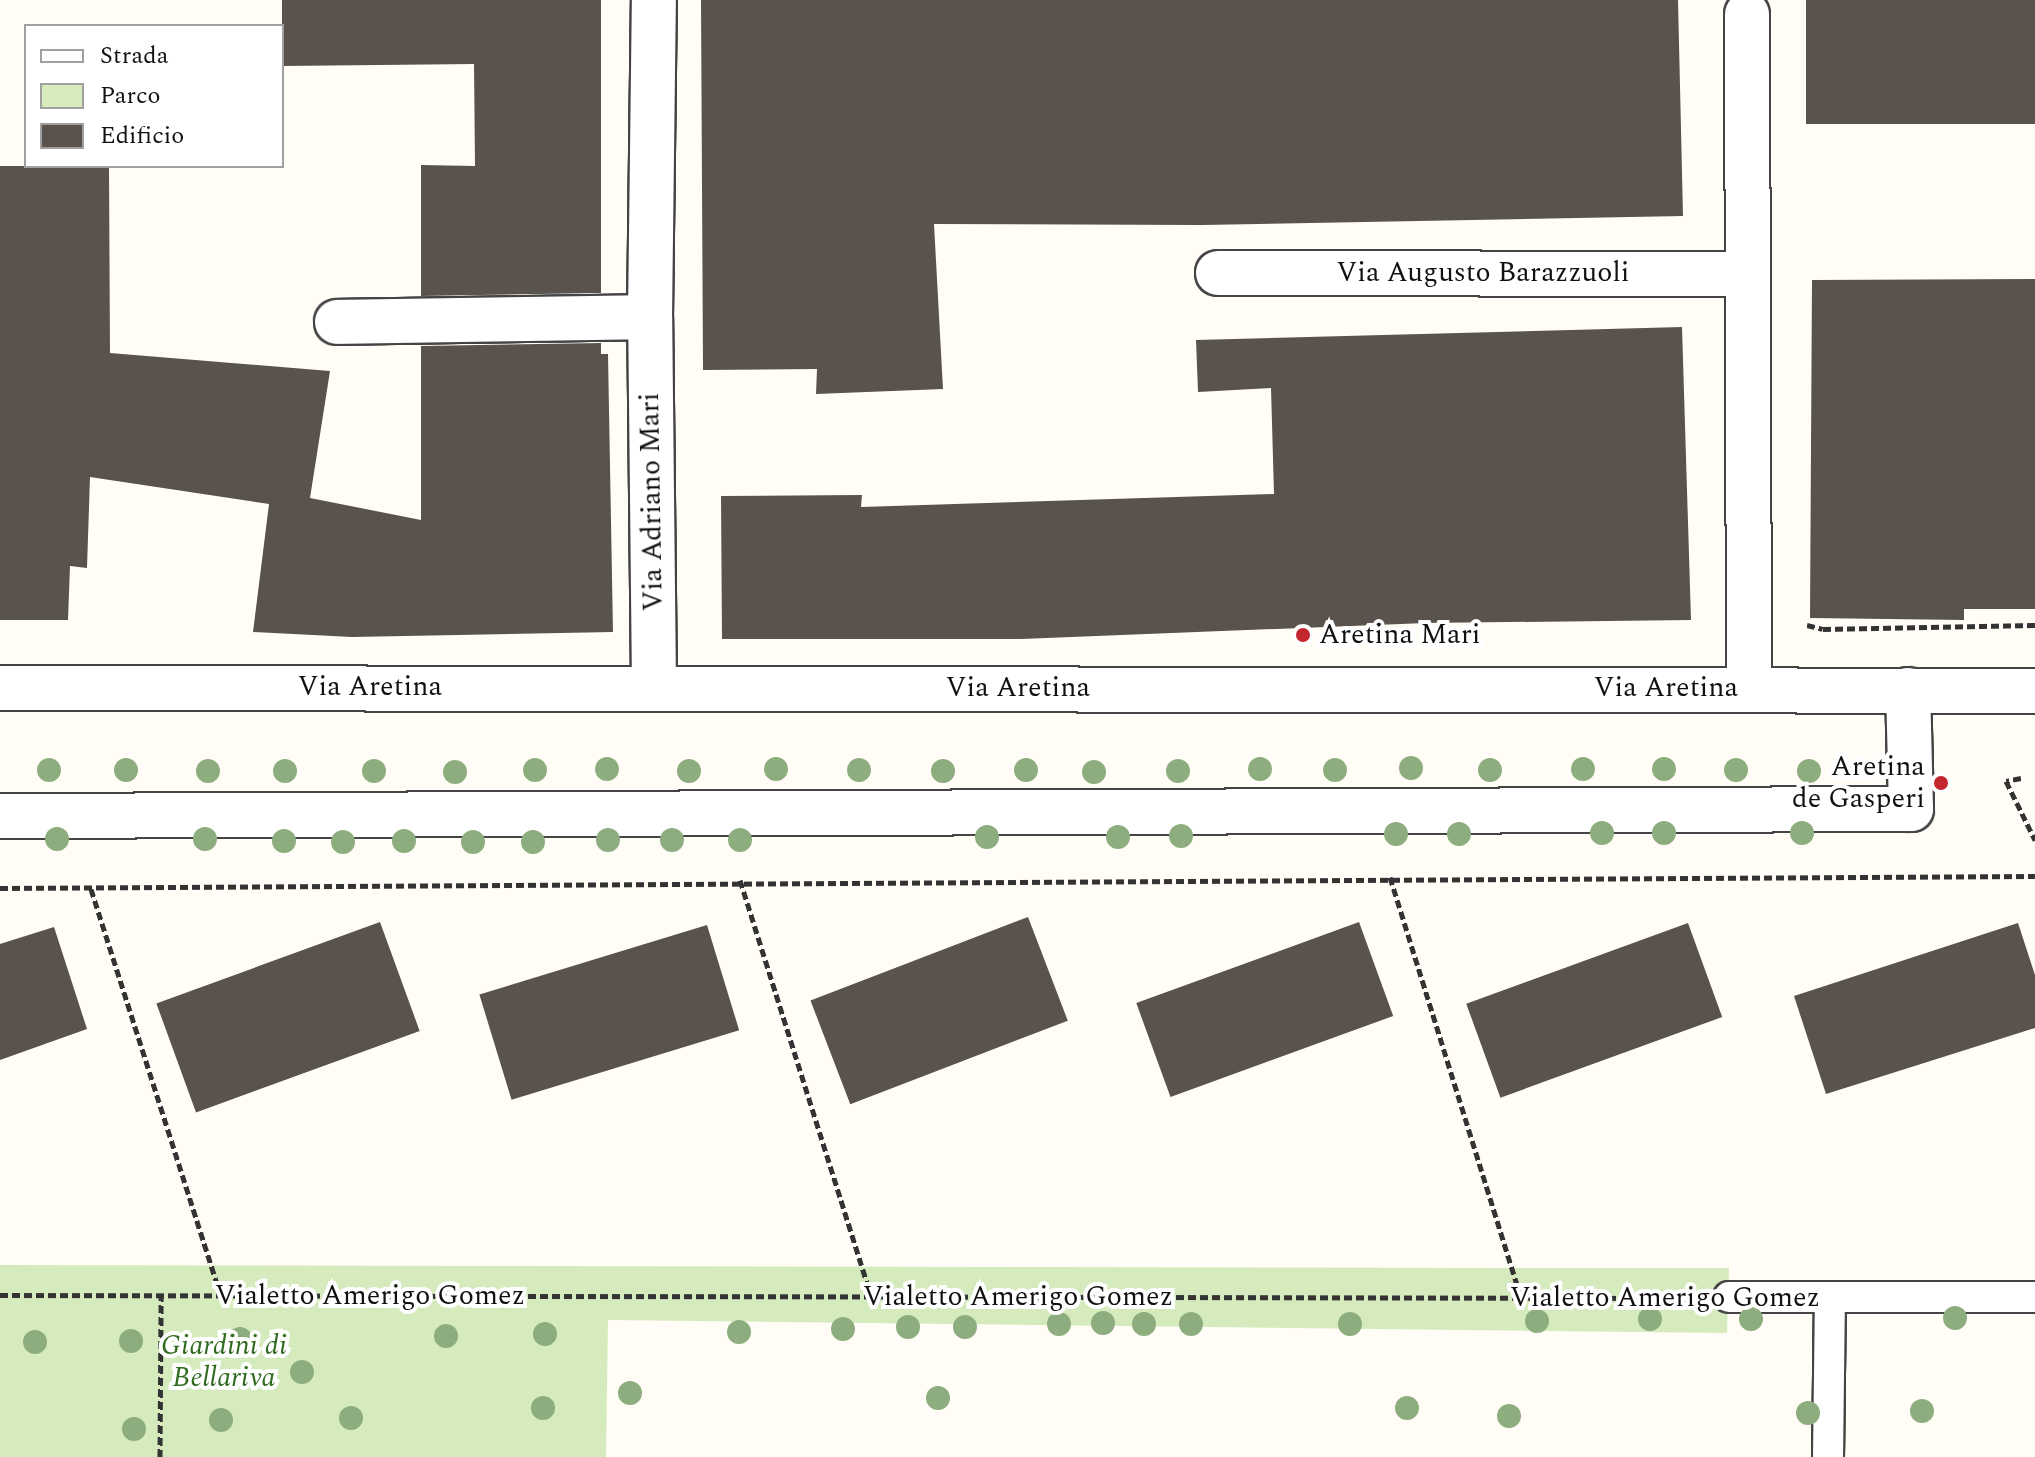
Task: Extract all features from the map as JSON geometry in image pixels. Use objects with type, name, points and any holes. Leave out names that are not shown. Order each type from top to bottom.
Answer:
[{"type":"street","name":"Via Adriano Mari","points":[[654,0],[650,317],[654,686]]},
{"type":"street","points":[[1747,14],[1749,688]]},
{"type":"street","name":"Via Augusto Barazzuoli","points":[[1218,273],[1748,274]]},
{"type":"street","points":[[337,322],[650,317]]},
{"type":"street","name":"Via Aretina","points":[[0,688],[654,686],[2035,691]]},
{"type":"street","points":[[0,816],[1911,809],[1908,690]]},
{"type":"lane","name":"Vialetto Amerigo Gomez","points":[[1729,1297],[2035,1297]]},
{"type":"lane","points":[[1828,1457],[1830,1298]]},
{"type":"path","points":[[1802,617],[1809,627],[1823,629],[2035,625]]},
{"type":"path","points":[[2021,778],[2006,781],[2035,840]]},
{"type":"path","points":[[0,888],[740,880],[2035,876]]},
{"type":"path","points":[[1390,877],[1521,1298]]},
{"type":"path","points":[[740,880],[871,1296]]},
{"type":"path","points":[[91,889],[221,1296]]},
{"type":"path","name":"Vialetto Amerigo Gomez","points":[[0,1295],[1729,1297]]},
{"type":"path","points":[[160,1457],[161,1295]]},
{"type":"green space","name":"Giardini di Bellariva","points":[[0,1265],[1729,1268],[1727,1333],[608,1320],[606,1457],[0,1457]]},
{"type":"building","points":[[282,0],[601,0],[601,293],[421,296],[421,165],[475,166],[474,64],[284,66]]},
{"type":"building","points":[[701,0],[1678,0],[1683,216],[1201,225],[934,224],[943,389],[816,394],[817,369],[703,370]]},
{"type":"building","points":[[1806,0],[2035,0],[2035,124],[1806,124]]},
{"type":"building","points":[[0,166],[109,168],[110,353],[330,371],[310,498],[421,520],[421,346],[601,343],[601,354],[608,354],[613,632],[352,637],[253,632],[269,504],[90,477],[87,568],[70,566],[68,620],[0,620]]},
{"type":"building","points":[[2035,279],[2035,609],[1964,609],[1964,620],[1810,618],[1812,280]]},
{"type":"building","points":[[1682,327],[1691,620],[1426,623],[1021,639],[722,639],[721,496],[862,495],[861,507],[1274,494],[1271,388],[1198,392],[1196,340]]},
{"type":"building","points":[[1028,917],[1068,1021],[850,1104],[810,1000]]},
{"type":"building","points":[[380,922],[420,1031],[196,1112],[156,1003]]},
{"type":"building","points":[[1359,922],[1393,1016],[1170,1097],[1136,1003]]},
{"type":"building","points":[[1688,923],[1722,1017],[1500,1098],[1466,1004]]},
{"type":"building","points":[[2018,923],[2035,975],[2035,1028],[1826,1094],[1794,996]]},
{"type":"building","points":[[707,925],[739,1030],[512,1100],[479,995]]},
{"type":"building","points":[[54,927],[87,1029],[0,1060],[0,944]]},
{"type":"place","name":"Aretina Mari","points":[[1303,635]]},
{"type":"place","name":"Aretina de Gasperi","points":[[1941,783]]}]
